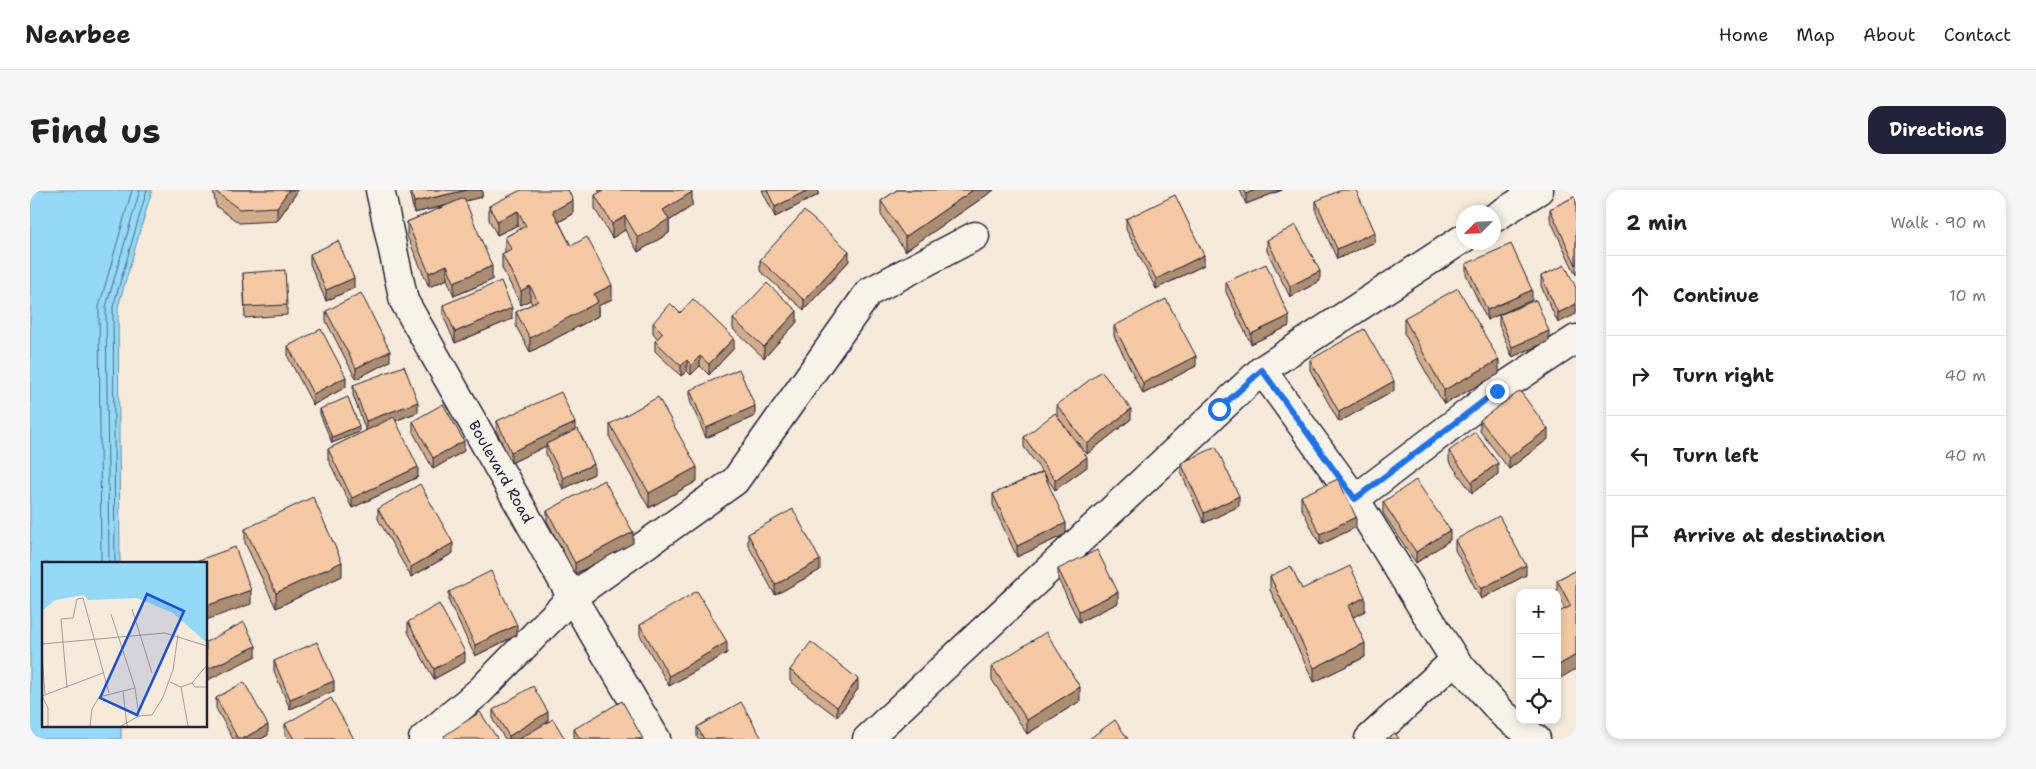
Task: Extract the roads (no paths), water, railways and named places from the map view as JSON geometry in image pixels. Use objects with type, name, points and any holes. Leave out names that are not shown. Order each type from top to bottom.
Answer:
[{"type":"street","name":"Boulevard Road","points":[[380,190],[404,300],[572,597],[656,739]]},
{"type":"street","points":[[1501,214],[1539,190]]},
{"type":"street","points":[[423,739],[480,691],[572,597],[735,481],[869,292],[975,236]]},
{"type":"street","points":[[867,739],[1262,370],[1456,243]]},
{"type":"street","points":[[1355,499],[1497,391],[1576,339]]},
{"type":"street","points":[[1262,370],[1355,499],[1455,660],[1504,715],[1536,739]]},
{"type":"street","points":[[1369,739],[1455,660]]},
{"type":"water","points":[[30,190],[152,190],[118,307],[120,562],[42,562],[42,726],[121,726],[121,739],[30,739]]}]
